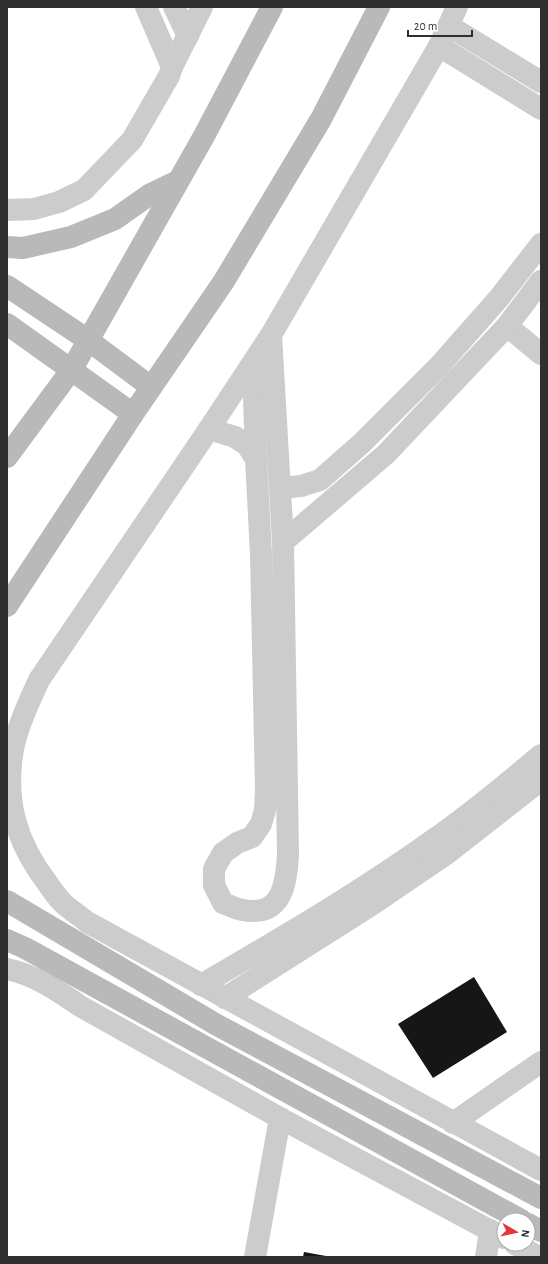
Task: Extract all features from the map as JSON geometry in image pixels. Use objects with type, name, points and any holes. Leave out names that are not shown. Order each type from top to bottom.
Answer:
[{"type":"main road","points":[[7,457],[72,369],[204,136],[272,7]]},
{"type":"main road","points":[[7,606],[133,414],[224,281],[317,126],[379,7]]},
{"type":"main road","points":[[7,247],[23,248],[71,237],[115,219],[149,195],[178,181]]},
{"type":"main road","points":[[7,286],[88,340],[152,387]]},
{"type":"main road","points":[[7,324],[133,414]]},
{"type":"main road","points":[[7,883],[29,915]]},
{"type":"main road","points":[[7,900],[29,915],[218,1025],[541,1198]]},
{"type":"main road","points":[[13,945],[506,1212]]},
{"type":"street","points":[[146,7],[172,67]]},
{"type":"street","points":[[174,7],[188,36]]},
{"type":"street","points":[[7,210],[34,209],[59,202],[84,190],[132,140],[169,76],[202,7]]},
{"type":"street","points":[[541,82],[453,16],[439,46],[253,365],[39,680],[24,715],[14,748],[9,784],[12,812],[23,846],[41,875],[64,904],[87,922],[541,1170]]},
{"type":"street","points":[[439,46],[541,109]]},
{"type":"street","points":[[280,488],[301,486],[320,480],[362,443],[439,366],[499,298],[541,244]]},
{"type":"street","points":[[283,542],[386,454],[507,326],[541,281]]},
{"type":"street","points":[[507,326],[541,354]]},
{"type":"street","points":[[253,365],[261,562],[266,789],[265,810],[261,824],[252,837],[238,843],[223,853],[214,869],[214,885],[223,903],[243,910],[262,911],[277,902],[284,888],[287,875],[288,855],[283,542],[271,336]]},
{"type":"street","points":[[209,430],[235,437],[247,445],[256,460]]},
{"type":"street","points":[[201,985],[294,931],[434,840],[541,755]]},
{"type":"street","points":[[225,998],[373,904],[445,855],[541,780]]},
{"type":"street","points":[[7,969],[35,978],[57,990],[80,1006],[280,1118],[496,1233]]},
{"type":"street","points":[[453,1123],[541,1062]]},
{"type":"street","points":[[255,1257],[280,1118]]},
{"type":"street","points":[[486,1257],[496,1236]]},
{"type":"street","points":[[530,1252],[539,1257]]},
{"type":"building","points":[[474,977],[507,1032],[433,1078],[398,1024]]},
{"type":"building","points":[[304,1252],[326,1256],[326,1257],[303,1257]]}]
